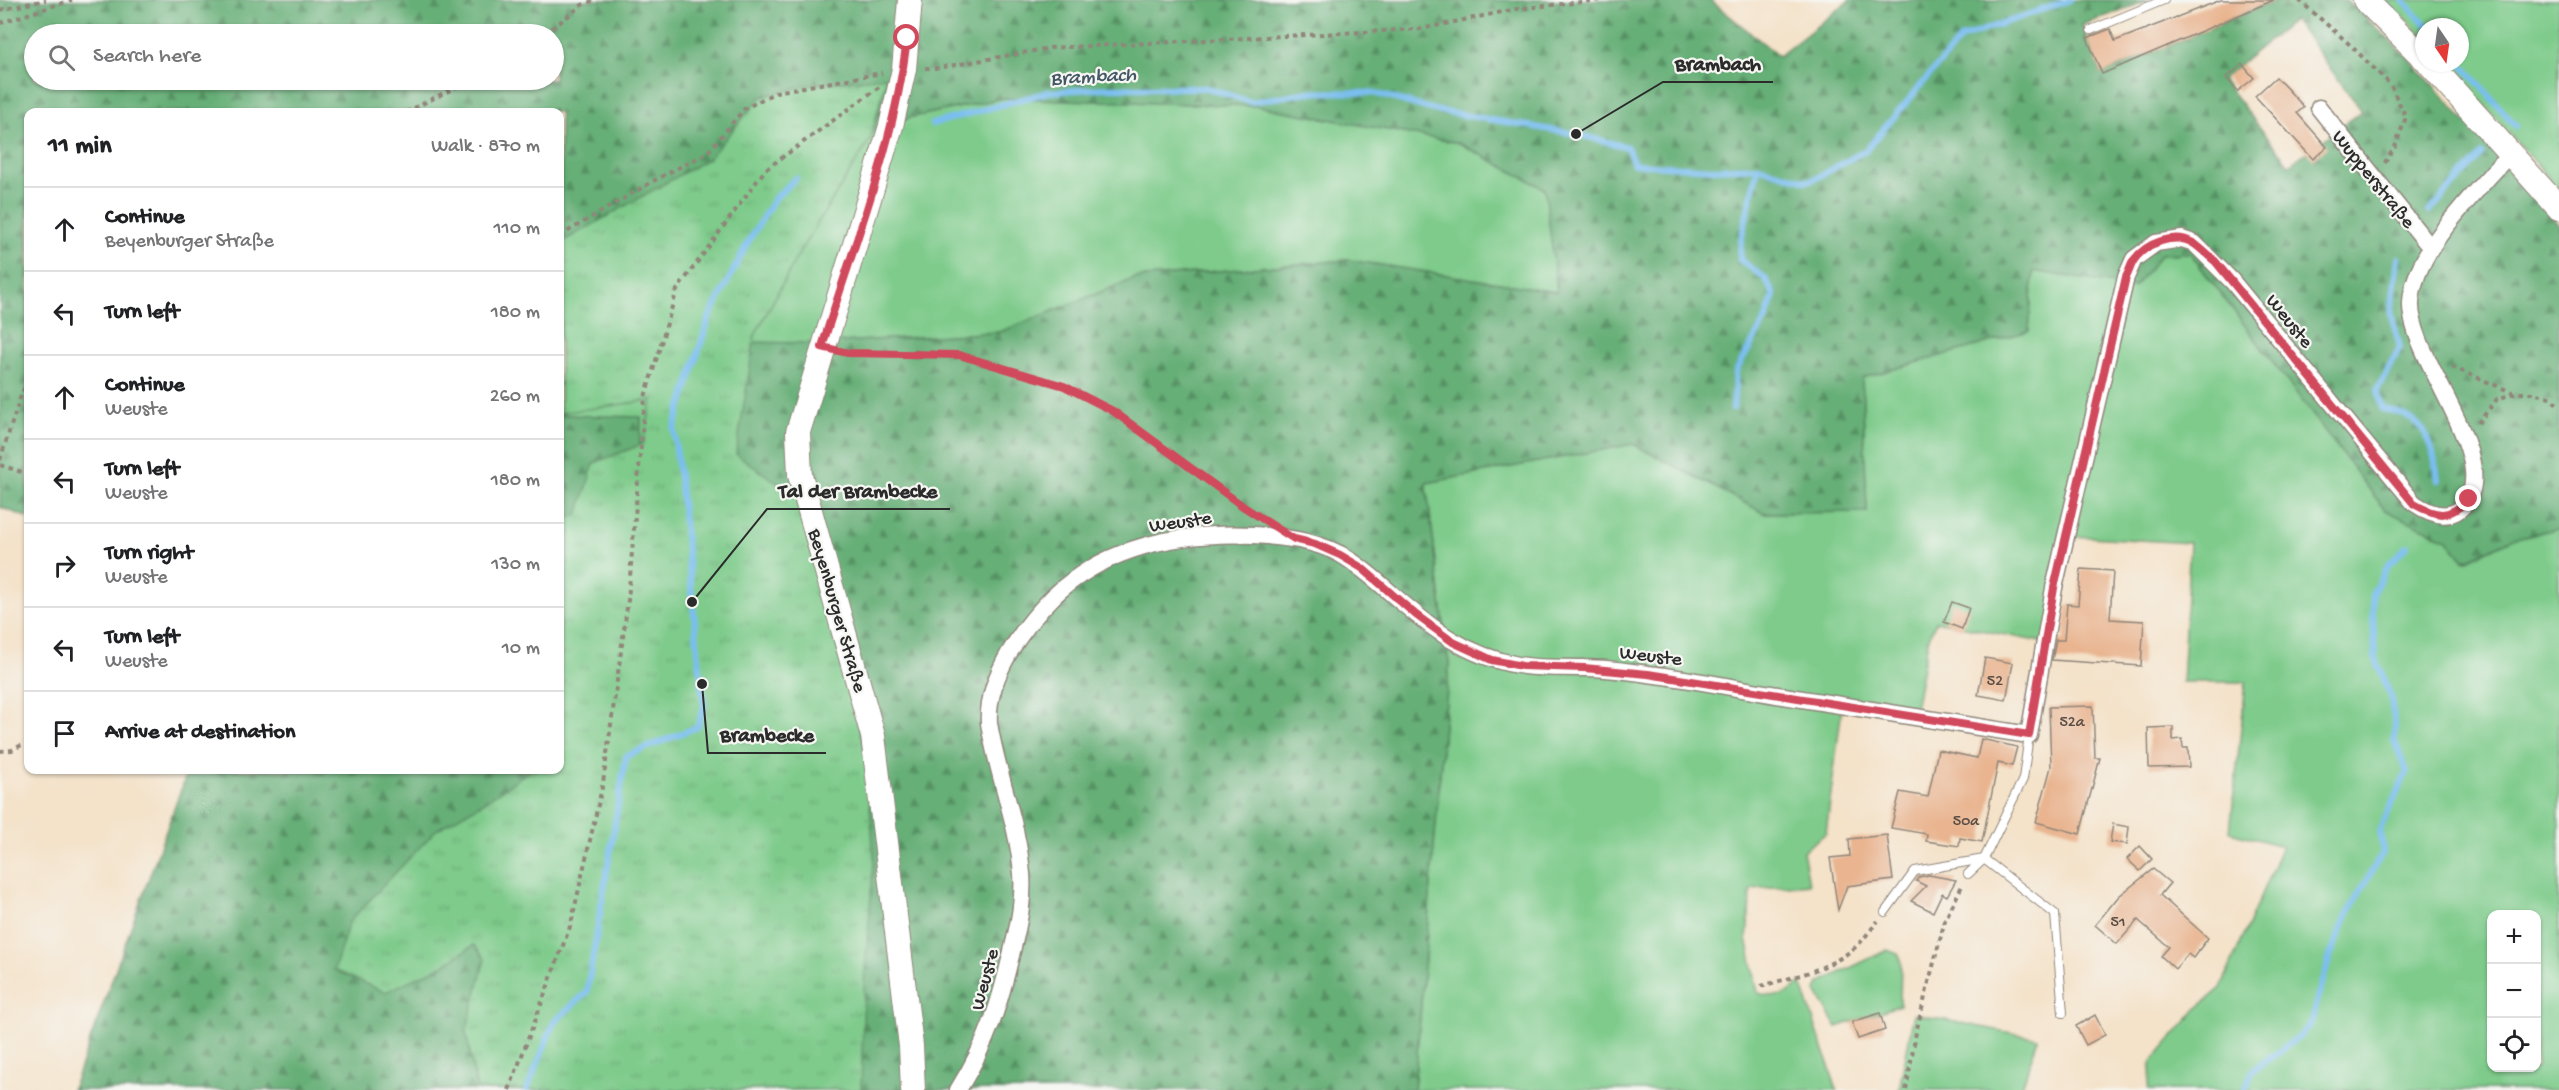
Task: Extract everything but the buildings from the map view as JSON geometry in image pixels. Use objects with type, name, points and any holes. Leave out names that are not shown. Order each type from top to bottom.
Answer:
[{"type":"main road","name":"Beyenburger Straße","points":[[910,0],[904,69],[875,184],[822,347],[798,432],[800,475],[873,736],[911,1046],[912,1090]]},
{"type":"main road","points":[[2365,0],[2415,49]]},
{"type":"main road","points":[[2437,72],[2559,208]]},
{"type":"street","name":"Wupperstraße","points":[[2319,108],[2430,247]]},
{"type":"street","name":"Weuste","points":[[958,1090],[992,1026],[1002,998],[1022,904],[1023,876],[1019,850],[989,723],[989,702],[992,690],[1011,652],[1053,597],[1075,579],[1099,564],[1134,549],[1195,536],[1240,535],[1294,539],[1315,544],[1362,568],[1416,615],[1453,642],[1492,660],[1522,666],[1584,668],[1648,674],[2029,735],[2054,588],[2126,277],[2134,259],[2146,249],[2163,241],[2182,238],[2194,243],[2215,261],[2414,504],[2429,513],[2443,515],[2457,511],[2469,499],[2475,482],[2472,458],[2414,328],[2411,302],[2419,271],[2430,247],[2511,153]]},
{"type":"lane","points":[[2091,30],[2164,0]]},
{"type":"lane","name":"Weuste","points":[[1968,874],[1984,859],[2023,779],[2029,735]]},
{"type":"lane","points":[[1885,912],[1915,871],[1984,859],[2055,914],[2063,1012]]},
{"type":"path","points":[[0,10],[46,0]]},
{"type":"path","points":[[0,23],[72,0]]},
{"type":"path","points":[[558,24],[582,5],[595,0]]},
{"type":"path","points":[[564,234],[707,153],[744,109],[776,92],[904,69],[938,68],[1050,48],[1421,29],[1516,9],[1600,0]]},
{"type":"path","points":[[2299,0],[2390,84],[2406,117],[2395,147],[2375,177]]},
{"type":"path","points":[[509,1090],[571,924],[603,783],[628,600],[645,397],[677,290],[765,170],[904,69]]},
{"type":"path","points":[[414,108],[450,90]]},
{"type":"path","points":[[822,347],[848,353],[959,355],[1064,386],[1113,411],[1264,520]]},
{"type":"path","points":[[2428,361],[2447,364],[2515,393]]},
{"type":"path","points":[[0,460],[24,389]]},
{"type":"path","points":[[2466,442],[2497,399],[2515,393],[2532,393],[2550,397],[2559,406]]},
{"type":"path","points":[[0,465],[24,473]]},
{"type":"path","points":[[0,751],[12,750],[24,744]]},
{"type":"path","points":[[1905,1090],[1916,1032],[1945,920],[1968,874]]},
{"type":"path","points":[[1761,986],[1793,978],[1827,964],[1858,944],[1885,912]]},
{"type":"green space","points":[[0,0],[1710,0],[1779,56],[1850,0],[2149,0],[2082,25],[2102,74],[2275,0],[2346,0],[2404,53],[2415,65],[2415,72],[2421,72],[2559,225],[2559,528],[2511,539],[2465,561],[2447,539],[2385,510],[2190,253],[2161,254],[2134,287],[2033,271],[2029,331],[1862,378],[1867,512],[1764,513],[1633,444],[1426,483],[1449,664],[1414,1090],[660,1090],[761,612],[720,342],[826,343],[1000,332],[1136,278],[1348,260],[1557,292],[1545,189],[1459,143],[1257,106],[1003,98],[894,121],[744,197],[564,271],[564,108],[24,108],[24,516],[0,507]],"holes":[[[2294,20],[2362,111],[2289,165],[2222,79]]]},
{"type":"green space","points":[[2383,0],[2559,0],[2559,189],[2454,72],[2469,72],[2469,18],[2415,18],[2415,28]]},
{"type":"green space","points":[[887,77],[870,140],[802,248],[755,335],[736,454],[797,497],[866,753],[874,858],[864,983],[861,1090],[477,1090],[466,1032],[485,959],[474,945],[442,966],[385,992],[334,970],[349,922],[436,830],[484,802],[525,774],[564,774],[564,520],[578,515],[594,463],[643,444],[652,400],[564,412],[564,241],[708,159],[761,97],[808,85]]},
{"type":"green space","points":[[1003,98],[1257,106],[1459,143],[1545,189],[1558,292],[1348,260],[1136,278],[1000,332],[826,343],[761,612],[544,1090],[638,502],[641,418],[564,415],[564,271],[894,121]]},
{"type":"green space","points":[[2190,253],[2385,510],[2447,539],[2465,561],[2511,539],[2559,528],[2559,1090],[2148,1090],[2152,1061],[2200,1006],[2221,988],[2282,846],[2230,832],[2246,682],[2182,682],[2190,543],[2072,536],[2051,644],[1936,621],[1928,640],[1915,709],[1843,699],[1826,833],[1803,851],[1809,884],[1751,889],[1747,938],[1758,993],[1771,996],[1781,995],[1801,983],[1837,1090],[1414,1090],[1449,664],[1426,483],[1633,444],[1764,513],[1867,512],[1862,378],[2029,331],[2033,271],[2134,287],[2161,254]]},
{"type":"green space","points":[[564,415],[641,417],[638,502],[544,1090],[72,1090],[187,774],[564,774]]},
{"type":"green space","points":[[1887,950],[1898,954],[1901,959],[1900,1005],[1837,1027],[1816,991],[1819,983]]},
{"type":"green space","points":[[1914,1014],[2038,1038],[2021,1090],[1899,1090]]},
{"type":"waterway","name":"Brambach","points":[[932,124],[1048,92],[1106,88],[1207,88],[1251,102],[1308,92],[1374,93],[1434,110],[1576,134],[1627,147],[1634,164],[1714,169],[1758,167],[1806,181],[1813,180],[1866,150],[1961,38],[2070,0]]},
{"type":"waterway","points":[[2403,0],[2420,18]]},
{"type":"waterway","points":[[2468,72],[2516,126]]},
{"type":"waterway","points":[[2429,212],[2482,154]]},
{"type":"waterway","points":[[1733,408],[1736,371],[1765,321],[1774,295],[1765,278],[1740,260],[1741,240],[1758,167]]},
{"type":"waterway","points":[[527,1090],[554,1022],[587,992],[626,756],[697,727],[704,707],[674,429],[709,318],[747,244],[774,199],[796,178]]},
{"type":"waterway","points":[[2398,258],[2391,314],[2400,347],[2377,390],[2382,409],[2408,417],[2424,432],[2433,453],[2438,480]]},
{"type":"waterway","points":[[2245,1090],[2252,1071],[2292,1042],[2311,1024],[2330,956],[2348,913],[2383,852],[2380,829],[2407,772],[2394,740],[2395,724],[2390,695],[2375,657],[2372,594],[2388,565],[2407,546]]},
{"type":"place","name":"Brambach","points":[[1576,134]]},
{"type":"place","name":"Tal der Brambecke","points":[[692,602]]},
{"type":"place","name":"Brambecke","points":[[702,684]]},
{"type":"route","points":[[907,38],[904,69],[891,126],[875,184],[822,347],[848,353],[959,355],[1064,386],[1113,411],[1244,507],[1294,539],[1315,544],[1362,568],[1416,615],[1453,642],[1492,660],[1522,666],[1584,668],[1648,674],[2029,735],[2054,588],[2126,277],[2134,259],[2156,243],[2170,239],[2182,238],[2194,243],[2215,261],[2414,504],[2429,513],[2443,515],[2457,511],[2469,499]]}]
